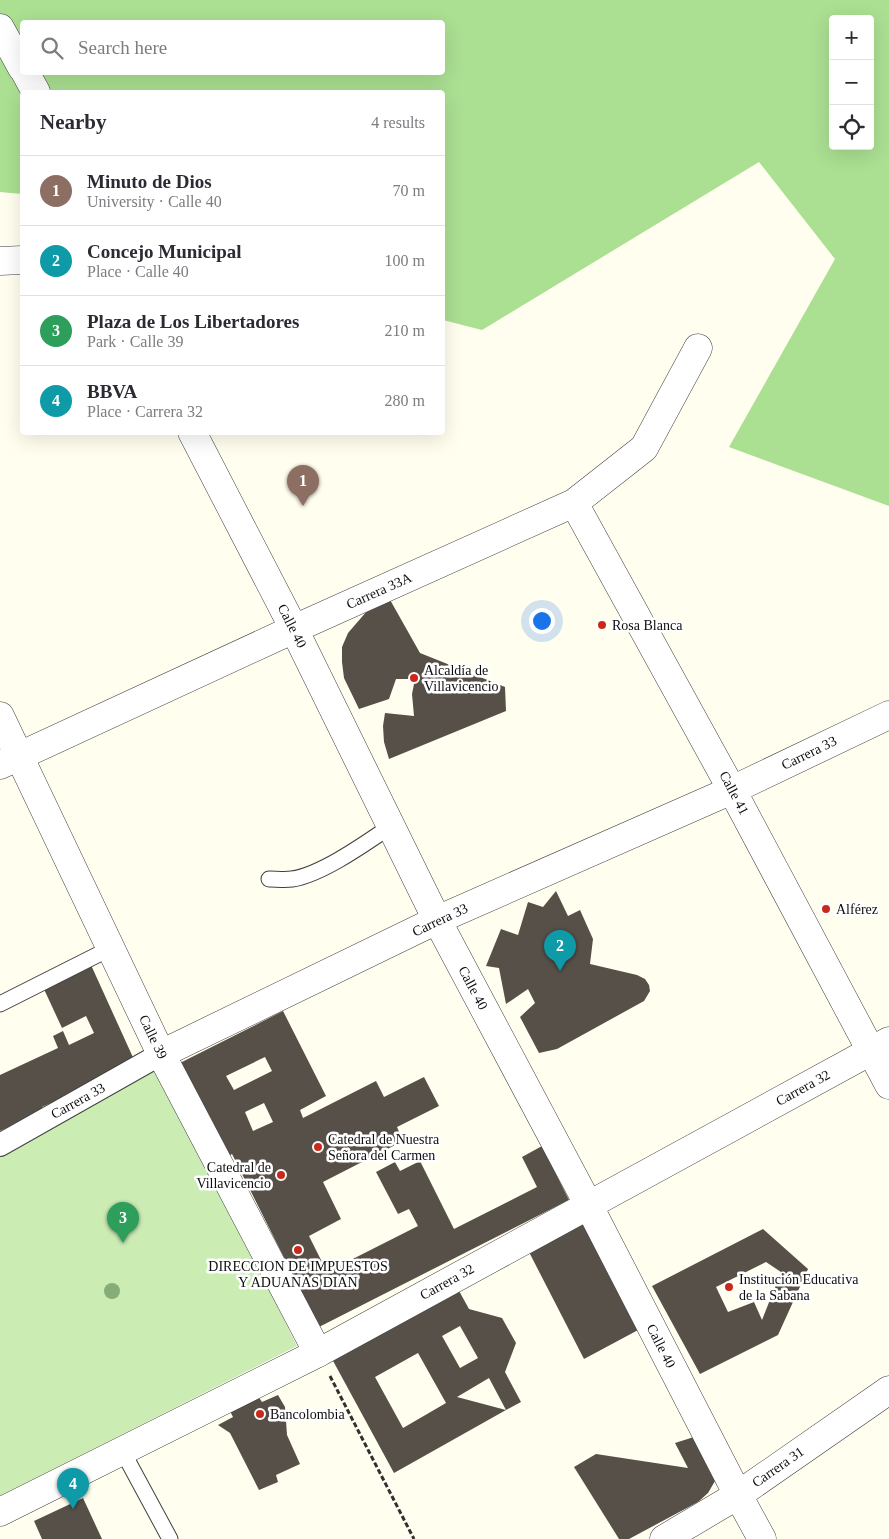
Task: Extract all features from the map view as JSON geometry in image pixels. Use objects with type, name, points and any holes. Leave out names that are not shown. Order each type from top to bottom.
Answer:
[{"type":"street","points":[[0,28],[20,64]]},
{"type":"street","points":[[27,75],[35,90]]},
{"type":"street","points":[[0,261],[20,260]]},
{"type":"street","name":"Carrera 33A","points":[[9,761],[294,629],[574,503],[644,448],[698,348]]},
{"type":"street","name":"Calle 40","points":[[194,435],[294,629],[437,920],[588,1204],[762,1539]]},
{"type":"street","name":"Calle 41","points":[[574,503],[732,790],[880,1046],[889,1085]]},
{"type":"street","name":"Carrera 33","points":[[0,1145],[161,1054],[437,920],[732,790],[889,715]]},
{"type":"street","name":"Calle 39","points":[[0,716],[9,761],[111,948],[161,1054],[318,1353]]},
{"type":"street","name":"Carrera 32","points":[[0,1512],[318,1353],[880,1046]]},
{"type":"street","name":"Carrera 31","points":[[664,1539],[738,1495],[889,1390]]},
{"type":"lane","points":[[269,879],[292,879],[313,873],[356,849],[391,826]]},
{"type":"lane","points":[[0,1004],[111,948]]},
{"type":"lane","points":[[123,1452],[170,1539]]},
{"type":"path","points":[[318,1353],[414,1539]]},
{"type":"green space","points":[[0,0],[889,0],[889,506],[729,447],[835,259],[759,162],[482,330],[445,321],[445,90],[20,90],[20,194],[0,192]]},
{"type":"green space","points":[[157,1066],[297,1346],[0,1496],[0,1141]]},
{"type":"building","name":"Alcaldía de Villavicencio","points":[[389,598],[420,653],[505,687],[506,711],[389,759],[384,742],[383,726],[385,713],[414,716],[412,694],[415,679],[396,679],[389,699],[359,709],[344,678],[342,647],[348,633],[367,611]]},
{"type":"building","points":[[556,891],[568,916],[580,910],[593,939],[590,964],[637,975],[645,979],[650,991],[644,1001],[557,1049],[539,1053],[520,1017],[535,1003],[528,989],[506,1004],[499,968],[486,966],[501,929],[518,935],[528,902],[543,907]]},
{"type":"building","points":[[91,965],[136,1064],[42,1107],[44,1111],[0,1131],[0,1075],[58,1048],[53,1036],[63,1031],[69,1045],[94,1033],[86,1016],[62,1028],[43,987]]},
{"type":"building","points":[[283,1011],[326,1096],[300,1110],[303,1118],[376,1081],[384,1097],[424,1077],[439,1106],[397,1127],[403,1141],[323,1182],[341,1219],[309,1236],[327,1272],[418,1226],[409,1209],[398,1214],[376,1172],[395,1162],[400,1171],[420,1161],[454,1229],[537,1187],[522,1157],[542,1146],[569,1200],[319,1327],[232,1154],[227,1157],[180,1063]],"holes":[[[265,1057],[272,1071],[234,1090],[226,1076]],[[264,1103],[273,1122],[253,1131],[245,1112]]]},
{"type":"building","points":[[585,1223],[640,1329],[584,1359],[529,1252]]},
{"type":"building","points":[[763,1229],[808,1269],[778,1335],[700,1374],[652,1286]],"holes":[[[766,1262],[781,1272],[762,1320],[754,1302],[728,1312],[716,1287]]]},
{"type":"building","points":[[458,1289],[469,1309],[502,1318],[516,1343],[505,1372],[521,1402],[394,1473],[332,1359]],"holes":[[[460,1326],[478,1358],[460,1368],[442,1336]],[[418,1353],[446,1403],[403,1428],[375,1377]],[[489,1378],[506,1410],[457,1397]]]},
{"type":"building","points":[[278,1395],[285,1407],[287,1435],[300,1464],[276,1475],[278,1482],[259,1490],[230,1433],[218,1425],[233,1417],[230,1411],[258,1396],[262,1402]]},
{"type":"building","points":[[697,1436],[713,1470],[715,1481],[708,1493],[698,1502],[629,1539],[619,1539],[574,1467],[596,1454],[688,1468],[675,1443]]},
{"type":"building","points":[[83,1498],[102,1539],[42,1539],[34,1521]]},
{"type":"place","name":"Minuto de Dios","points":[[303,506]]},
{"type":"place","name":"Rosa Blanca","points":[[602,625]]},
{"type":"place","name":"Alcaldía de Villavicencio","points":[[414,678]]},
{"type":"place","name":"Alférez","points":[[826,909]]},
{"type":"place","name":"Concejo Municipal","points":[[560,971]]},
{"type":"place","name":"Catedral de Nuestra Señora del Carmen","points":[[318,1147]]},
{"type":"place","name":"Catedral de Villavicencio","points":[[281,1175]]},
{"type":"place","name":"Plaza de Los Libertadores","points":[[123,1243]]},
{"type":"place","name":"DIRECCION DE IMPUESTOS Y ADUANAS DIAN","points":[[298,1250]]},
{"type":"place","name":"Institución Educativa de la Sabana","points":[[729,1287]]},
{"type":"place","name":"Bancolombia","points":[[260,1414]]},
{"type":"place","name":"BBVA","points":[[73,1509]]}]
